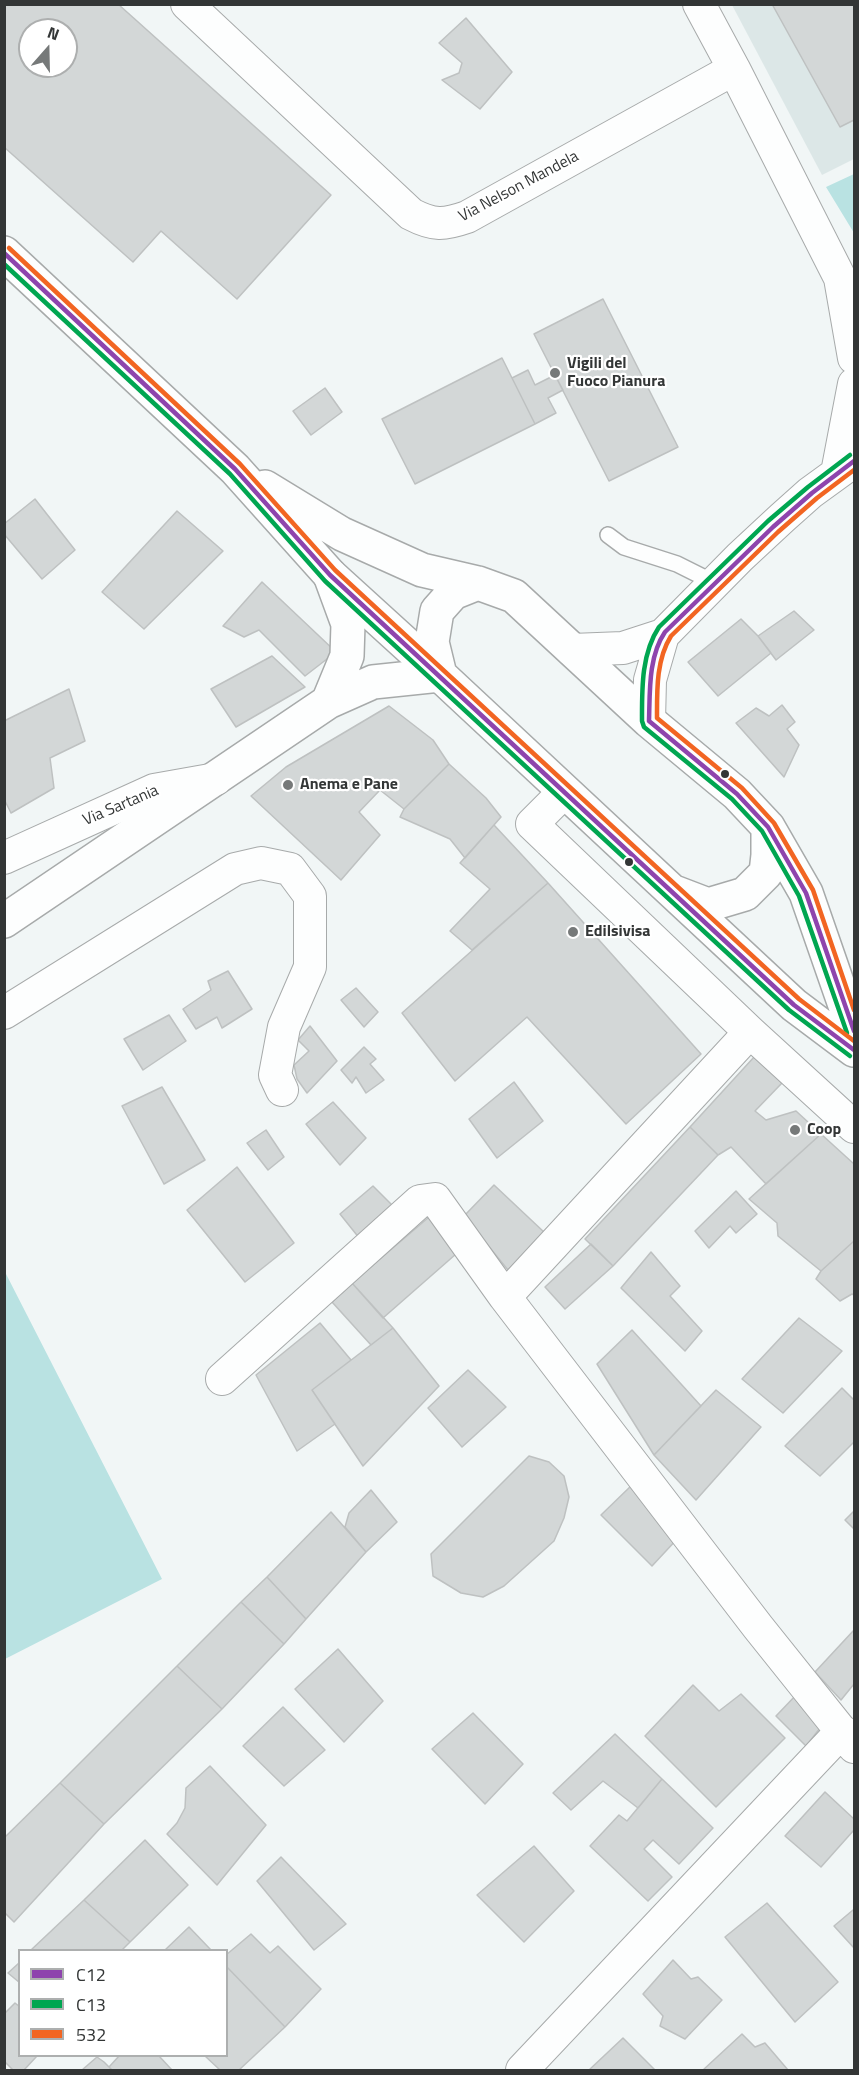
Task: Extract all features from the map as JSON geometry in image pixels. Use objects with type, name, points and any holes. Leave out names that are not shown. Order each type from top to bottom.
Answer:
[{"type":"main road","points":[[4,253],[235,469],[330,575],[794,1005],[855,1050]]},
{"type":"main road","points":[[235,469],[342,534],[422,570],[478,583],[514,596],[649,721],[737,794],[768,827],[806,893],[855,1031]]},
{"type":"main road","points":[[328,702],[347,656],[348,624],[330,575]]},
{"type":"main road","points":[[440,675],[432,642],[437,611],[453,593],[478,583]]},
{"type":"main road","name":"Via Sartania","points":[[217,779],[328,702],[373,682],[440,675]]},
{"type":"main road","points":[[4,921],[217,779]]},
{"type":"main road","points":[[670,891],[708,905],[745,894],[766,873],[768,827]]},
{"type":"street","name":"Via Nelson Mandela","points":[[187,4],[411,214],[427,222],[441,224],[467,217],[734,69]]},
{"type":"street","points":[[699,4],[847,284],[855,358]]},
{"type":"street","points":[[572,650],[623,648],[663,635],[782,518],[846,467],[855,384]]},
{"type":"street","points":[[649,721],[650,680],[663,635]]},
{"type":"street","name":"Via Sartania","points":[[4,858],[154,790],[217,779]]},
{"type":"street","points":[[564,792],[532,824],[750,1032],[855,1127]]},
{"type":"street","points":[[4,1013],[235,869],[261,863],[290,869],[310,896],[310,967],[284,1027],[275,1075],[282,1090]]},
{"type":"street","points":[[505,1297],[750,1032]]},
{"type":"street","points":[[222,1379],[420,1201],[435,1199],[505,1297],[751,1618],[848,1739],[522,2070]]},
{"type":"lane","points":[[608,535],[624,547],[677,564],[715,583]]},
{"type":"shaded area","points":[[732,5],[854,5],[854,159],[822,175]]},
{"type":"shaded area","points":[[854,174],[854,233],[826,187]]},
{"type":"shaded area","points":[[5,1272],[162,1579],[4,1659]]},
{"type":"building","points":[[4,4],[118,4],[331,195],[237,299],[161,231],[133,262],[4,147]]},
{"type":"building","points":[[772,4],[854,4],[854,120],[840,127]]},
{"type":"building","points":[[466,18],[512,72],[480,109],[442,80],[459,73],[462,63],[439,43]]},
{"type":"building","points":[[603,299],[678,447],[609,481],[534,334]]},
{"type":"building","points":[[502,358],[535,424],[415,484],[382,419]]},
{"type":"building","points":[[528,370],[535,385],[555,375],[563,390],[548,398],[556,413],[535,424],[512,378]]},
{"type":"building","points":[[325,388],[342,412],[311,435],[293,411]]},
{"type":"building","points":[[35,499],[75,550],[42,579],[4,534],[4,524]]},
{"type":"building","points":[[177,511],[223,551],[144,629],[102,592]]},
{"type":"building","points":[[262,582],[336,652],[305,676],[259,630],[244,637],[223,626]]},
{"type":"building","points":[[794,611],[814,630],[776,660],[758,636]]},
{"type":"building","points":[[741,619],[771,653],[718,696],[688,662]]},
{"type":"building","points":[[272,656],[305,687],[236,727],[211,689]]},
{"type":"building","points":[[69,689],[85,741],[50,758],[54,788],[11,813],[4,799],[4,721]]},
{"type":"building","points":[[782,705],[795,722],[787,729],[799,745],[784,777],[736,723],[756,708],[769,716]]},
{"type":"building","points":[[389,706],[433,740],[449,764],[404,809],[380,790],[359,812],[380,835],[341,880],[251,796],[286,767]]},
{"type":"building","points":[[449,764],[486,798],[501,817],[465,858],[450,839],[400,817],[404,809]]},
{"type":"building","points":[[494,825],[548,883],[472,950],[450,931],[490,889],[460,863]]},
{"type":"building","points":[[548,883],[701,1054],[626,1124],[527,1017],[455,1081],[402,1013]]},
{"type":"building","points":[[228,971],[252,1009],[222,1028],[217,1017],[196,1029],[183,1009],[211,990],[208,981]]},
{"type":"building","points":[[356,988],[378,1012],[364,1027],[341,1000]]},
{"type":"building","points":[[169,1015],[186,1041],[143,1070],[124,1039]]},
{"type":"building","points":[[310,1026],[337,1061],[307,1093],[297,1079],[294,1065],[309,1051],[298,1040]]},
{"type":"building","points":[[364,1047],[376,1059],[370,1064],[384,1080],[366,1093],[356,1077],[352,1083],[341,1070]]},
{"type":"building","points":[[755,1056],[782,1083],[755,1111],[766,1120],[796,1111],[821,1134],[766,1184],[731,1147],[718,1155],[690,1127]]},
{"type":"building","points":[[514,1082],[543,1121],[497,1158],[469,1119]]},
{"type":"building","points":[[162,1087],[205,1160],[164,1184],[122,1106]]},
{"type":"building","points":[[333,1102],[366,1138],[340,1165],[306,1124]]},
{"type":"building","points":[[690,1127],[718,1155],[613,1266],[585,1239]]},
{"type":"building","points":[[266,1130],[284,1157],[268,1170],[247,1143]]},
{"type":"building","points":[[821,1134],[854,1164],[854,1241],[821,1271],[778,1236],[777,1223],[749,1199]]},
{"type":"building","points":[[237,1167],[294,1243],[245,1282],[187,1210]]},
{"type":"building","points":[[494,1185],[545,1233],[508,1270],[464,1216]]},
{"type":"building","points":[[373,1186],[394,1207],[360,1239],[340,1214]]},
{"type":"building","points":[[736,1191],[757,1214],[736,1233],[730,1226],[709,1248],[695,1231]]},
{"type":"building","points":[[429,1217],[456,1254],[383,1318],[352,1283]]},
{"type":"building","points":[[854,1241],[854,1295],[840,1301],[816,1279],[821,1271]]},
{"type":"building","points":[[591,1244],[613,1266],[565,1309],[545,1287]]},
{"type":"building","points":[[651,1252],[680,1286],[670,1296],[702,1331],[685,1351],[621,1288]]},
{"type":"building","points":[[352,1283],[393,1328],[371,1345],[332,1302]]},
{"type":"building","points":[[799,1318],[842,1351],[783,1413],[742,1379]]},
{"type":"building","points":[[320,1323],[351,1360],[312,1390],[335,1424],[297,1451],[256,1375]]},
{"type":"building","points":[[393,1328],[439,1386],[363,1466],[312,1390]]},
{"type":"building","points":[[632,1330],[701,1406],[654,1455],[597,1364]]},
{"type":"building","points":[[468,1370],[506,1407],[462,1447],[428,1408]]},
{"type":"building","points":[[842,1388],[854,1400],[854,1442],[820,1476],[785,1446]]},
{"type":"building","points":[[716,1390],[761,1427],[696,1500],[654,1455]]},
{"type":"building","points":[[529,1456],[549,1462],[564,1476],[569,1497],[564,1518],[554,1541],[504,1586],[483,1597],[461,1593],[433,1576],[431,1554]]},
{"type":"building","points":[[633,1484],[679,1537],[652,1566],[601,1515]]},
{"type":"building","points":[[371,1490],[397,1522],[366,1552],[345,1527],[349,1513]]},
{"type":"building","points":[[854,1511],[854,1529],[845,1520]]},
{"type":"building","points":[[331,1512],[366,1552],[306,1619],[267,1577]]},
{"type":"building","points":[[267,1577],[306,1619],[284,1644],[241,1602]]},
{"type":"building","points":[[241,1602],[284,1644],[222,1709],[177,1666]]},
{"type":"building","points":[[854,1630],[854,1684],[841,1700],[815,1672]]},
{"type":"building","points":[[338,1649],[383,1701],[344,1742],[295,1689]]},
{"type":"building","points":[[177,1666],[222,1709],[104,1824],[60,1783]]},
{"type":"building","points":[[693,1685],[719,1711],[741,1694],[785,1738],[716,1807],[645,1736]]},
{"type":"building","points":[[797,1694],[824,1723],[806,1746],[776,1716]]},
{"type":"building","points":[[283,1707],[325,1750],[284,1786],[243,1746]]},
{"type":"building","points":[[473,1713],[523,1764],[485,1804],[432,1749]]},
{"type":"building","points":[[615,1734],[662,1779],[638,1808],[603,1781],[571,1810],[553,1793]]},
{"type":"building","points":[[210,1766],[266,1825],[217,1885],[167,1834],[177,1823],[185,1808],[186,1788]]},
{"type":"building","points":[[662,1779],[713,1828],[679,1864],[653,1840],[644,1849],[672,1877],[648,1901],[590,1846],[619,1815],[627,1821]]},
{"type":"building","points":[[60,1783],[104,1824],[14,1922],[4,1912],[4,1838]]},
{"type":"building","points":[[825,1792],[854,1819],[854,1830],[821,1867],[785,1836]]},
{"type":"building","points":[[145,1840],[188,1885],[130,1942],[84,1900]]},
{"type":"building","points":[[534,1846],[574,1891],[524,1942],[477,1895]]},
{"type":"building","points":[[281,1857],[346,1924],[314,1950],[257,1881]]},
{"type":"building","points":[[84,1900],[130,1942],[123,1949],[32,1949]]},
{"type":"building","points":[[767,1903],[838,1982],[795,2022],[725,1937]]},
{"type":"building","points":[[853,1910],[854,1912],[854,1948],[834,1926]]},
{"type":"building","points":[[189,1927],[210,1949],[166,1949]]},
{"type":"building","points":[[251,1934],[270,1953],[278,1946],[321,1989],[285,2027],[228,1968],[228,1953]]},
{"type":"building","points":[[673,1960],[691,1979],[698,1977],[722,2000],[685,2039],[660,2026],[663,2016],[643,1994]]},
{"type":"building","points":[[18,1964],[18,1981],[8,1973]]},
{"type":"building","points":[[228,1968],[285,2027],[239,2070],[220,2070],[206,2057],[228,2057]]},
{"type":"building","points":[[15,2003],[18,2005],[18,2057],[36,2057],[24,2070],[13,2070],[4,2061],[4,2014]]},
{"type":"building","points":[[742,2034],[755,2047],[765,2043],[788,2070],[703,2070]]},
{"type":"building","points":[[623,2038],[655,2070],[589,2070]]},
{"type":"building","points":[[97,2057],[112,2070],[82,2070]]},
{"type":"building","points":[[118,2057],[160,2057],[172,2070],[112,2070],[109,2067]]},
{"type":"transit line","name":"532","points":[[9,248],[240,464],[335,570],[799,999],[854,1041]]},
{"type":"transit line","name":"C12","points":[[4,253],[235,469],[330,575],[794,1005],[854,1050]]},
{"type":"transit line","name":"C13","points":[[4,264],[230,474],[325,581],[789,1010],[850,1056]]},
{"type":"transit line","name":"C13","points":[[847,1033],[799,896],[762,831],[732,799],[644,727],[642,709],[646,660],[659,627],[768,521],[850,455]]},
{"type":"transit line","name":"C12","points":[[854,461],[773,527],[665,632],[655,652],[650,687],[649,721],[737,794],[768,827],[806,893],[854,1031]]},
{"type":"transit line","name":"532","points":[[854,470],[778,532],[671,636],[662,655],[657,687],[657,718],[742,788],[774,823],[813,890],[854,1010]]},
{"type":"place","name":"Vigili del Fuoco Pianura","points":[[555,373]]},
{"type":"place","name":"Anema e Pane","points":[[288,785]]},
{"type":"place","name":"Edilsivisa","points":[[573,932]]},
{"type":"place","name":"Coop","points":[[795,1130]]}]
